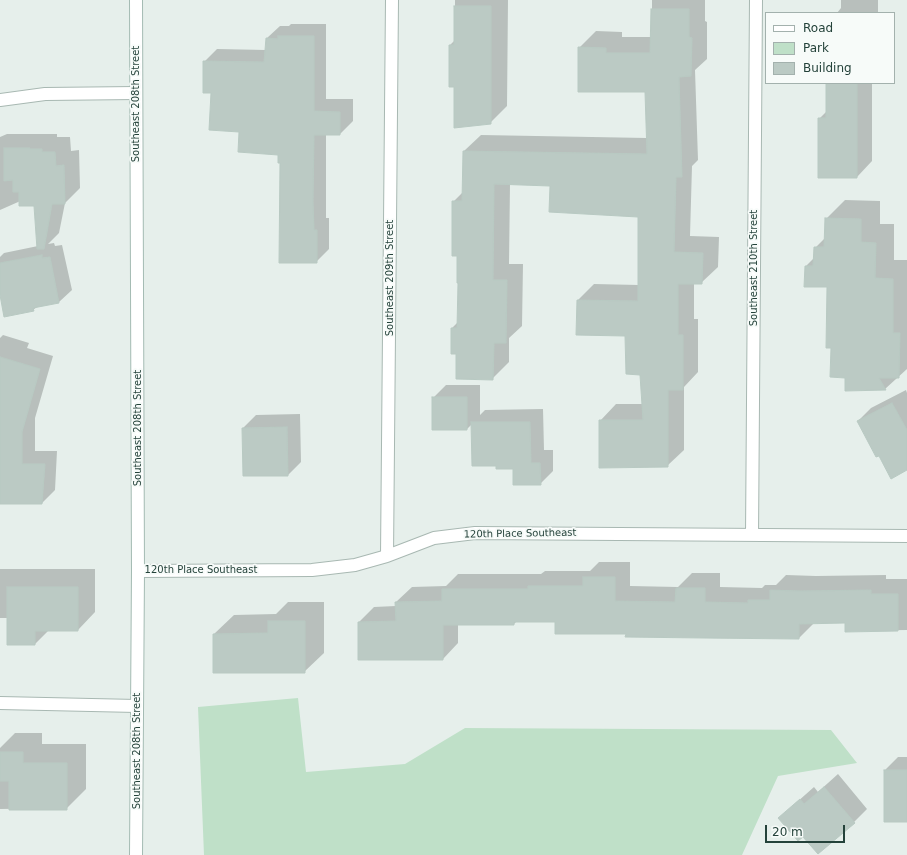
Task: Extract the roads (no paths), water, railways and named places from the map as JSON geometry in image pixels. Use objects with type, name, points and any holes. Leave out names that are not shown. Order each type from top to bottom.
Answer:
[{"type":"street","name":"Southeast 208th Street","points":[[136,0],[138,571],[136,855]]},
{"type":"street","name":"Southeast 209th Street","points":[[387,556],[392,0]]},
{"type":"street","name":"Southeast 210th Street","points":[[752,535],[756,0]]},
{"type":"street","points":[[0,100],[45,94],[136,93]]},
{"type":"street","name":"120th Place Southeast","points":[[138,571],[312,570],[355,565],[387,556],[434,538],[475,533],[907,536]]},
{"type":"street","points":[[0,703],[137,706]]}]
